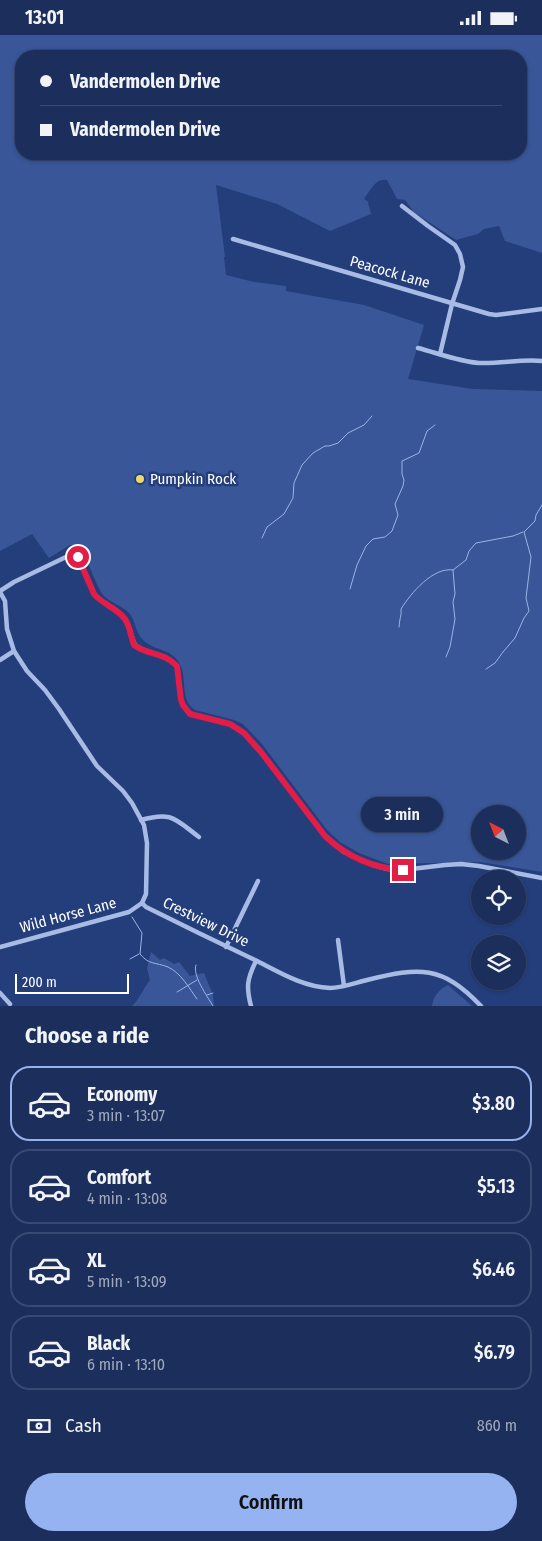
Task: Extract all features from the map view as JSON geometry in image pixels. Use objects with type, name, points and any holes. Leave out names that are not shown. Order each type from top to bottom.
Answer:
[{"type":"street","points":[[402,206],[456,245],[460,254],[463,267],[440,354]]},
{"type":"street","name":"Peacock Lane","points":[[233,239],[493,315],[542,309]]},
{"type":"street","points":[[418,349],[476,363],[495,364],[532,360],[542,361]]},
{"type":"street","points":[[0,591],[14,582],[66,557],[74,554],[78,557],[94,594],[126,620],[134,645],[146,652],[165,656],[177,666],[181,700],[190,714],[230,724],[244,733],[261,752],[325,836],[334,845],[351,855],[373,865],[388,869],[403,870],[461,864],[542,878]]},
{"type":"street","name":"Crestview Drive","points":[[0,591],[5,601],[7,629],[14,651],[59,709],[98,766],[132,803],[144,825],[146,894],[142,903],[146,907],[282,974],[312,985],[330,988],[398,972],[428,973],[456,983],[481,1006]]},
{"type":"street","points":[[0,660],[14,651]]},
{"type":"street","points":[[141,820],[164,815],[175,819],[198,837]]},
{"type":"street","points":[[226,947],[258,881]]},
{"type":"street","name":"Wild Horse Lane","points":[[0,947],[129,912],[142,903]]},
{"type":"street","points":[[338,940],[344,986]]},
{"type":"street","points":[[251,1006],[247,991],[249,975],[256,961]]},
{"type":"street","points":[[0,993],[10,1004]]},
{"type":"shaded area","points":[[0,35],[542,35],[542,253],[505,241],[499,226],[484,229],[478,234],[456,240],[414,212],[405,200],[397,199],[387,180],[376,183],[364,199],[369,202],[371,214],[330,231],[277,204],[216,185],[226,275],[254,282],[286,286],[286,291],[364,305],[424,325],[408,379],[473,389],[542,391],[542,872],[480,862],[388,864],[359,853],[340,842],[327,830],[262,744],[243,724],[195,710],[190,705],[185,694],[183,673],[178,661],[171,654],[143,640],[138,634],[129,613],[104,596],[83,551],[77,546],[70,545],[49,558],[32,534],[0,551]]},
{"type":"shaded area","points":[[151,952],[160,960],[164,958],[174,964],[179,962],[190,976],[204,973],[213,995],[214,1006],[132,1006],[150,980],[147,968]]},
{"type":"shaded area","points":[[448,985],[472,1006],[432,1006],[437,993]]},
{"type":"waterway","points":[[262,538],[267,527],[284,514],[293,498],[294,483],[302,465],[313,453],[325,446],[338,443],[348,433],[364,425],[372,416]]},
{"type":"waterway","points":[[350,589],[357,565],[366,546],[373,539],[385,537],[392,531],[398,515],[395,504],[404,480],[402,461],[419,453],[427,431],[435,425]]},
{"type":"waterway","points":[[486,669],[495,663],[515,638],[529,611],[526,598],[531,557],[524,532],[535,521],[542,505]]},
{"type":"waterway","points":[[399,627],[401,609],[423,582],[445,570],[453,570],[466,560],[469,551],[476,543],[513,536],[523,532]]},
{"type":"waterway","points":[[446,657],[450,647],[455,619],[453,570]]},
{"type":"waterway","points":[[132,917],[142,933],[140,954],[143,958],[149,962],[168,967],[177,973],[197,999]]},
{"type":"waterway","points":[[130,959],[139,954]]},
{"type":"waterway","points":[[196,965],[195,969],[198,980],[213,1006]]},
{"type":"waterway","points":[[177,992],[197,980]]},
{"type":"waterway","points":[[207,995],[213,993]]},
{"type":"place","name":"Pumpkin Rock","points":[[140,479]]},
{"type":"route","points":[[78,557],[94,594],[126,620],[134,645],[146,652],[165,656],[177,666],[181,700],[190,714],[222,721],[238,728],[244,733],[334,845],[357,859],[373,865],[403,870]]}]
